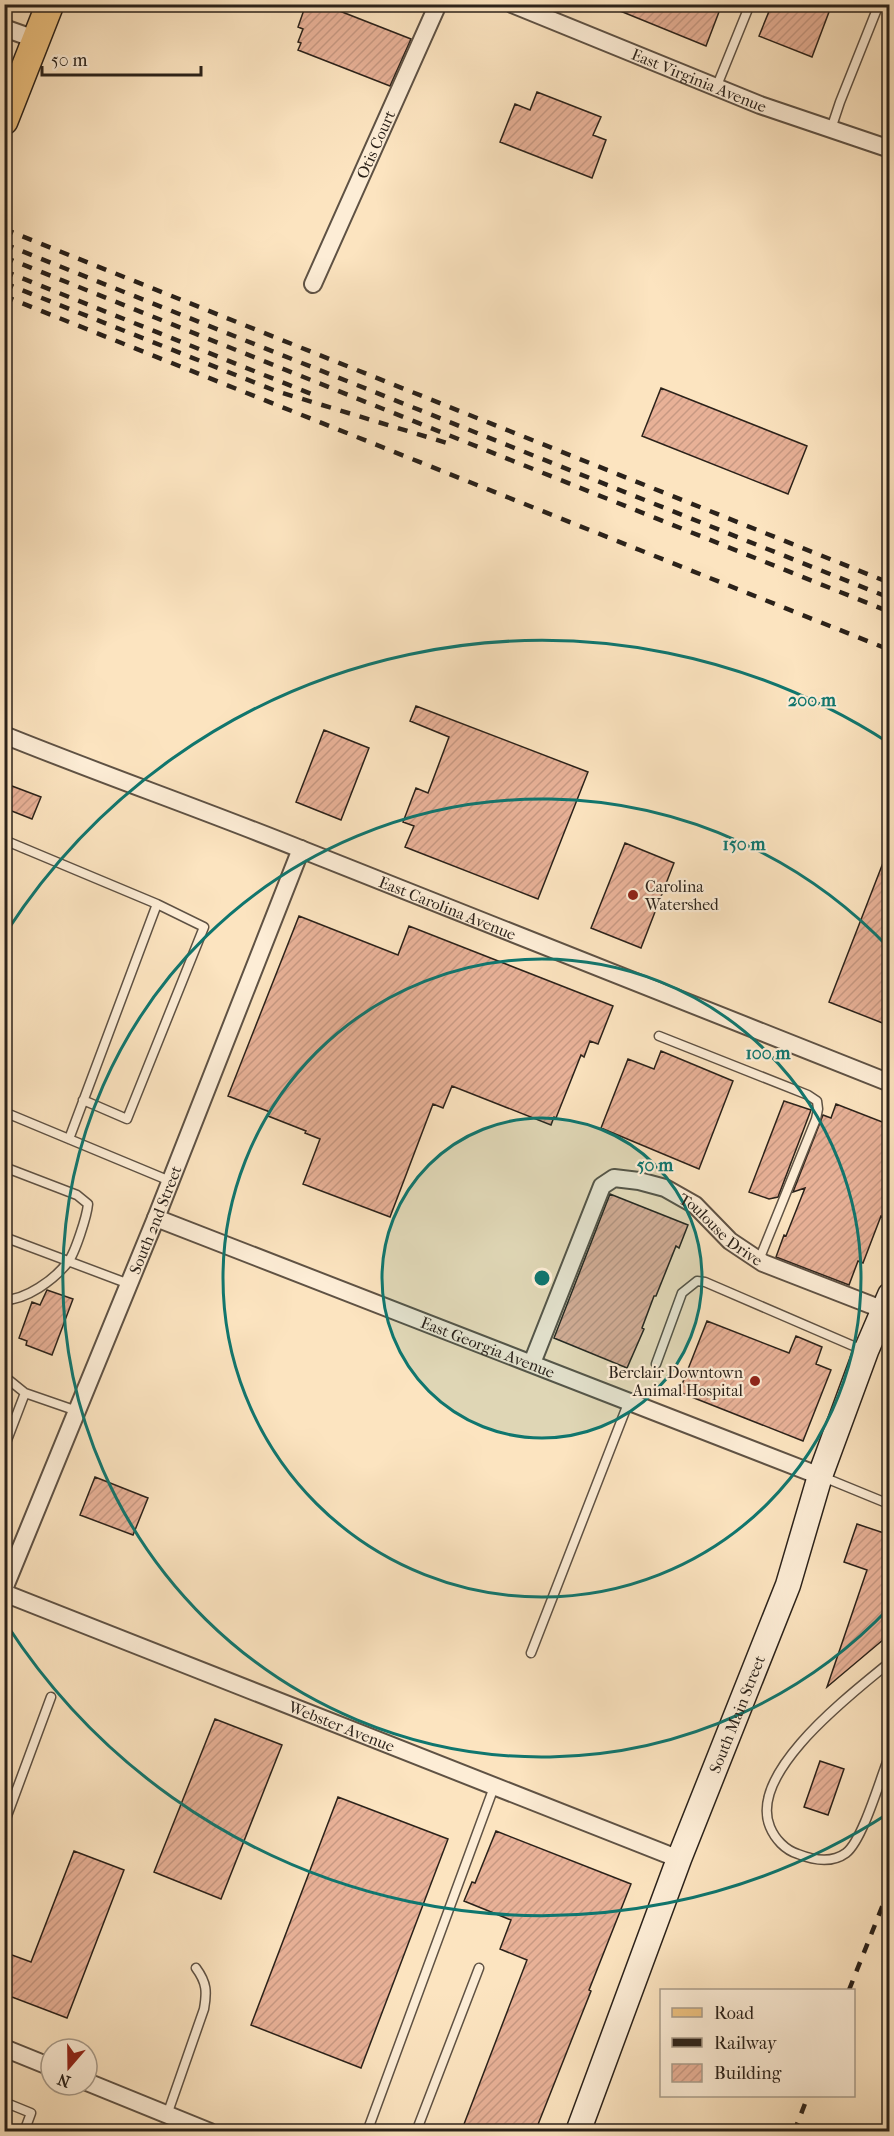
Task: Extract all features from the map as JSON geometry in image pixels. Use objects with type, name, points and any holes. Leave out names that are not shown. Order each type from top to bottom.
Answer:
[{"type":"main road","points":[[4,121],[50,4]]},
{"type":"main road","name":"South Main Street","points":[[578,2132],[679,1859],[788,1585],[820,1476],[886,1302]]},
{"type":"street","name":"Otis Court","points":[[313,285],[438,4]]},
{"type":"street","name":"East Virginia Avenue","points":[[512,4],[760,105],[890,149]]},
{"type":"street","points":[[4,28],[35,39]]},
{"type":"street","name":"East Carolina Avenue","points":[[4,735],[301,849],[607,973],[890,1083]]},
{"type":"street","name":"South 2nd Street","points":[[4,1589],[156,1218],[301,849]]},
{"type":"street","name":"Toulouse Drive","points":[[532,1363],[602,1186],[614,1179],[639,1181],[665,1188],[681,1196],[695,1205],[730,1241],[759,1260],[886,1302]]},
{"type":"street","name":"East Georgia Avenue","points":[[156,1218],[820,1476]]},
{"type":"street","name":"Webster Avenue","points":[[4,1593],[679,1859]]},
{"type":"street","points":[[4,2048],[39,2062]]},
{"type":"street","points":[[99,2087],[210,2132]]},
{"type":"lane","points":[[716,88],[750,4]]},
{"type":"lane","points":[[831,129],[879,4]]},
{"type":"lane","points":[[4,840],[157,904],[204,927],[127,1119],[83,1100]]},
{"type":"lane","points":[[69,1138],[157,904]]},
{"type":"lane","points":[[659,1036],[808,1095],[817,1101],[816,1119],[759,1260]]},
{"type":"lane","points":[[4,1112],[170,1181]]},
{"type":"lane","points":[[4,1167],[77,1195],[88,1204],[87,1215],[69,1262],[25,1297],[4,1300]]},
{"type":"lane","points":[[4,1237],[129,1284]]},
{"type":"lane","points":[[656,1364],[682,1293],[697,1281],[705,1282],[866,1351]]},
{"type":"lane","points":[[4,1376],[25,1393],[77,1411]]},
{"type":"lane","points":[[4,1448],[25,1393]]},
{"type":"lane","points":[[531,1653],[629,1401]]},
{"type":"lane","points":[[820,1476],[884,1502],[890,1493]]},
{"type":"lane","points":[[890,1662],[817,1724],[796,1747],[778,1774],[769,1796],[766,1818],[775,1838],[792,1852],[813,1860],[830,1860],[846,1853],[857,1840],[890,1754]]},
{"type":"lane","points":[[4,1824],[51,1697]]},
{"type":"lane","points":[[367,2132],[494,1787]]},
{"type":"lane","points":[[167,2115],[204,2009],[207,1993],[205,1980],[196,1968]]},
{"type":"lane","points":[[416,2132],[480,1968]]},
{"type":"lane","points":[[4,2102],[31,2113],[24,2132]]},
{"type":"building","points":[[306,4],[334,4],[332,8],[411,39],[390,86],[298,50],[301,43],[298,42],[303,29],[298,27]]},
{"type":"building","points":[[603,4],[722,4],[706,46]]},
{"type":"building","points":[[772,4],[832,4],[812,57],[759,36]]},
{"type":"building","points":[[537,92],[601,117],[593,135],[606,140],[592,178],[500,142],[515,104],[530,110]]},
{"type":"building","points":[[661,388],[807,446],[788,494],[642,436]]},
{"type":"building","points":[[416,706],[588,772],[538,899],[405,847],[414,826],[403,822],[416,788],[428,793],[449,737],[410,721]]},
{"type":"building","points":[[324,730],[369,748],[341,820],[296,802]]},
{"type":"building","points":[[4,783],[41,797],[32,819],[4,808]]},
{"type":"building","name":"Carolina Watershed","points":[[625,843],[674,863],[641,948],[591,928]]},
{"type":"building","points":[[888,850],[890,1012],[885,1024],[829,1002]]},
{"type":"building","points":[[299,916],[398,955],[409,926],[613,1006],[598,1044],[590,1041],[584,1057],[581,1055],[556,1118],[554,1117],[551,1125],[452,1086],[443,1108],[433,1104],[390,1217],[303,1184],[320,1139],[268,1116],[270,1112],[228,1096]]},
{"type":"building","points":[[661,1051],[733,1081],[699,1169],[601,1128],[628,1059],[654,1069]]},
{"type":"building","points":[[784,1101],[811,1110],[778,1197],[769,1199],[749,1192]]},
{"type":"building","points":[[836,1104],[890,1125],[890,1201],[883,1217],[881,1216],[863,1263],[858,1261],[849,1285],[776,1257],[805,1188],[793,1192],[823,1115],[831,1118]]},
{"type":"building","points":[[610,1194],[688,1225],[679,1248],[676,1246],[656,1296],[654,1296],[642,1328],[644,1329],[627,1368],[554,1338]]},
{"type":"building","points":[[47,1290],[73,1299],[52,1355],[26,1345],[27,1341],[19,1338],[32,1302],[40,1305]]},
{"type":"building","name":"Berclair Downtown Animal Hospital","points":[[707,1321],[789,1353],[796,1336],[822,1347],[816,1364],[831,1370],[803,1441],[679,1392]]},
{"type":"building","points":[[95,1477],[148,1498],[133,1535],[80,1515]]},
{"type":"building","points":[[857,1524],[890,1535],[890,1634],[827,1687],[867,1570],[844,1562]]},
{"type":"building","points":[[215,1719],[282,1745],[221,1899],[154,1872]]},
{"type":"building","points":[[820,1761],[844,1769],[828,1815],[804,1807]]},
{"type":"building","points":[[338,1797],[448,1839],[361,2068],[251,2025]]},
{"type":"building","points":[[496,1831],[631,1884],[535,2132],[461,2132],[527,1960],[500,1949],[511,1920],[464,1901],[472,1882],[475,1883]]},
{"type":"building","points":[[74,1851],[124,1870],[67,2018],[4,1994],[4,1952],[31,1962]]},
{"type":"railway","points":[[4,229],[890,583]]},
{"type":"railway","points":[[4,244],[890,598]]},
{"type":"railway","points":[[4,257],[890,612]]},
{"type":"railway","points":[[4,271],[319,397]]},
{"type":"railway","points":[[4,283],[276,391],[447,443]]},
{"type":"railway","points":[[4,296],[890,650]]},
{"type":"railway","points":[[849,1989],[890,1887]]},
{"type":"railway","points":[[794,2132],[808,2097]]},
{"type":"place","name":"Carolina Watershed","points":[[633,895]]},
{"type":"place","name":"Berclair Downtown Animal Hospital","points":[[755,1381]]}]
